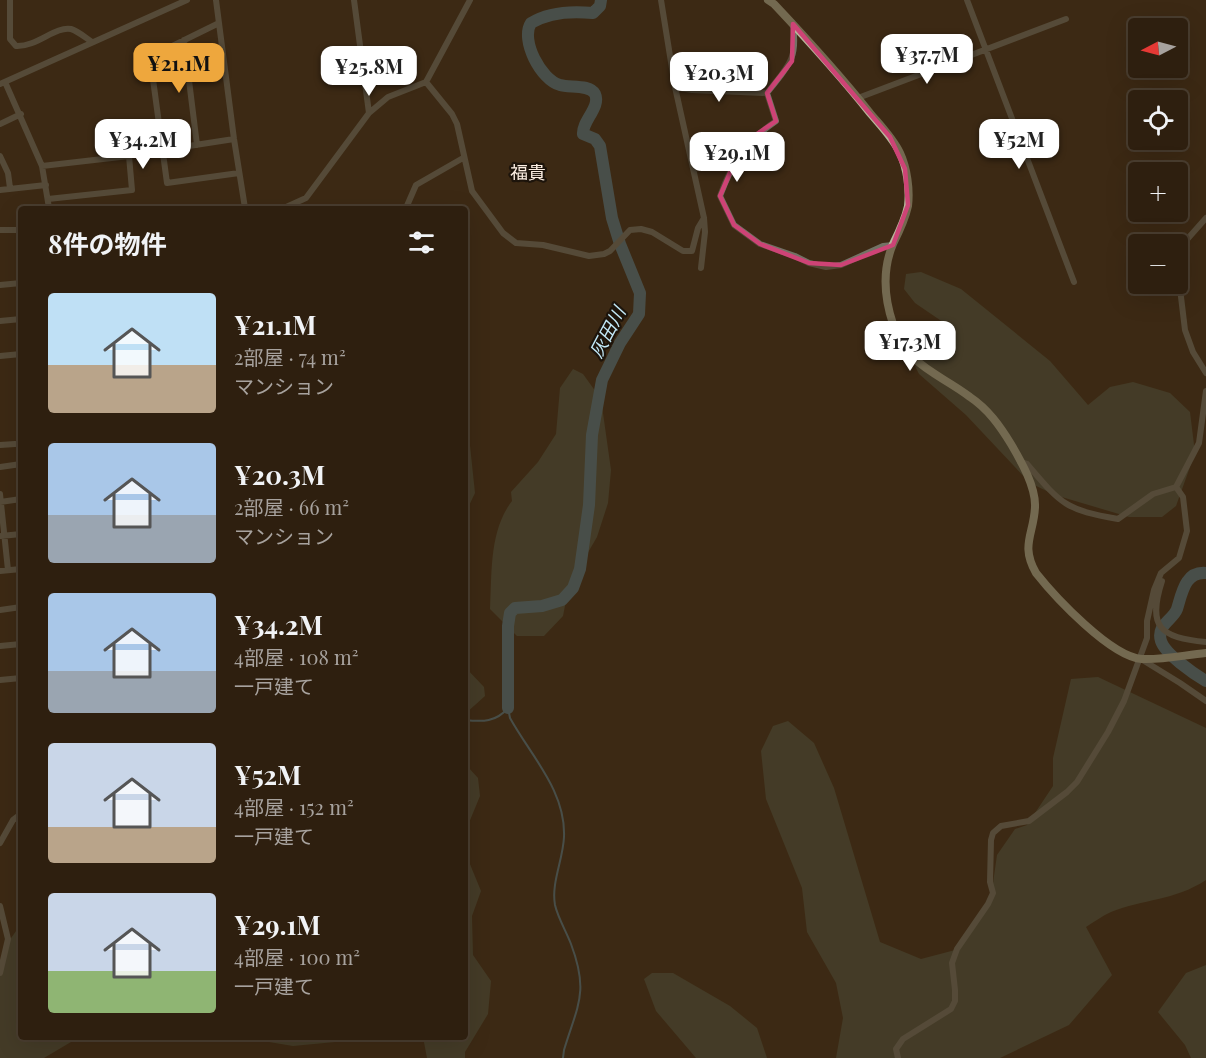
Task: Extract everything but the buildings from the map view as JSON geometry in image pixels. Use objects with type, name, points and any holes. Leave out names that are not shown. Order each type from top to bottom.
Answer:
[{"type":"main road","points":[[768,0],[793,24],[858,98],[895,145],[905,169],[908,205],[902,226],[887,260],[886,297],[894,325],[901,341],[917,361],[969,396],[995,419],[1020,462],[1033,492],[1035,507],[1028,545],[1031,564],[1036,573],[1079,619],[1127,655],[1141,659],[1206,653]]},
{"type":"street","points":[[10,0],[10,39],[16,46],[27,47],[62,29],[73,29],[92,42]]},
{"type":"street","points":[[49,206],[42,166],[21,114],[2,83],[187,0]]},
{"type":"street","points":[[216,0],[245,206]]},
{"type":"street","points":[[354,0],[369,113]]},
{"type":"street","points":[[294,206],[314,189],[369,113],[388,97],[426,82],[471,0]]},
{"type":"street","points":[[661,0],[675,87],[704,218],[705,232],[701,268]]},
{"type":"street","points":[[967,0],[1074,282]]},
{"type":"street","points":[[858,98],[1066,19]]},
{"type":"street","points":[[219,23],[150,57],[167,183],[239,173]]},
{"type":"street","points":[[766,93],[792,61],[795,42],[793,24]]},
{"type":"street","points":[[184,40],[197,144]]},
{"type":"street","points":[[426,82],[452,114],[457,124],[472,191],[503,232],[516,243],[589,256],[610,251],[630,230],[641,229],[652,232],[683,251],[692,251],[698,228],[704,218]]},
{"type":"street","points":[[675,87],[692,90],[766,93]]},
{"type":"street","points":[[766,93],[776,120],[754,136],[741,153],[728,174],[720,196],[734,225],[760,244],[809,263],[826,267],[841,265],[883,246],[893,245]]},
{"type":"street","points":[[0,124],[21,114]]},
{"type":"street","points":[[163,150],[234,139]]},
{"type":"street","points":[[0,156],[8,173],[10,188]]},
{"type":"street","points":[[42,166],[129,156],[132,190],[48,199]]},
{"type":"street","points":[[407,206],[416,185],[463,158]]},
{"type":"street","points":[[0,190],[46,185]]},
{"type":"street","points":[[1188,239],[1206,218]]},
{"type":"street","points":[[0,230],[18,230]]},
{"type":"street","points":[[0,285],[18,283]]},
{"type":"street","points":[[1181,294],[1185,330],[1193,352],[1206,372]]},
{"type":"street","points":[[0,321],[18,319]]},
{"type":"street","points":[[0,356],[18,354]]},
{"type":"street","points":[[1020,462],[1027,464],[1065,505],[1085,514],[1118,519],[1153,494],[1176,487],[1198,442],[1205,414],[1206,391]]},
{"type":"street","points":[[0,446],[15,444]]},
{"type":"street","points":[[0,467],[18,464]]},
{"type":"street","points":[[898,1058],[896,1049],[903,1039],[951,1009],[955,1001],[952,963],[957,948],[988,904],[993,893],[990,882],[993,834],[1001,826],[1029,821],[1077,782],[1124,701],[1147,638],[1147,621],[1154,590],[1161,573],[1179,558],[1187,531],[1183,497],[1176,487]]},
{"type":"street","points":[[0,494],[2,536],[8,570]]},
{"type":"street","points":[[0,502],[18,499]]},
{"type":"street","points":[[2,536],[18,534]]},
{"type":"street","points":[[0,571],[18,569]]},
{"type":"street","points":[[1165,569],[1159,588],[1156,622],[1162,629],[1190,641],[1206,642]]},
{"type":"street","points":[[0,609],[18,607]]},
{"type":"street","points":[[0,646],[18,644]]},
{"type":"street","points":[[1141,659],[1180,682],[1206,702]]},
{"type":"street","points":[[0,680],[18,678]]},
{"type":"street","points":[[0,843],[13,820],[18,816]]},
{"type":"street","points":[[0,906],[8,939],[0,973]]},
{"type":"highlighted area","points":[[793,24],[890,137],[905,169],[908,205],[893,245],[841,265],[809,263],[760,244],[734,225],[720,196],[735,161],[754,136],[776,121],[767,93],[792,61]]},
{"type":"green space","points":[[921,272],[961,289],[1050,361],[1088,405],[1110,387],[1133,382],[1170,393],[1190,412],[1195,453],[1176,506],[1162,517],[1129,517],[1055,495],[1030,483],[966,415],[919,374],[915,366],[945,333],[956,331],[915,303],[904,289],[906,274]]},
{"type":"green space","points":[[573,369],[583,374],[601,399],[611,470],[608,503],[597,537],[569,585],[563,616],[544,636],[517,636],[490,609],[495,539],[499,525],[512,501],[511,492],[538,462],[556,434],[560,388]]},
{"type":"green space","points":[[468,426],[475,493],[468,508]]},
{"type":"green space","points":[[468,670],[484,687],[485,696],[468,711]]},
{"type":"green space","points":[[1098,677],[1206,728],[1206,880],[1182,892],[1111,912],[1086,927],[1112,975],[1069,1025],[1000,1058],[836,1058],[843,1018],[836,983],[807,932],[802,888],[766,799],[761,751],[773,726],[788,721],[814,743],[834,788],[880,942],[921,959],[959,949],[990,904],[997,855],[1015,829],[1027,825],[1053,786],[1053,758],[1071,679]]},
{"type":"green space","points":[[468,767],[478,778],[480,796],[468,825]]},
{"type":"green space","points":[[468,859],[481,891],[472,916],[473,955],[491,981],[488,1014],[465,1052],[465,1058],[427,1058],[424,1040],[468,1040]]},
{"type":"green space","points":[[18,928],[18,1040],[74,1040],[44,1058],[0,1058],[0,965],[9,941]]},
{"type":"green space","points":[[1206,965],[1206,1058],[1191,1058],[1185,1045],[1158,1012],[1186,973]]},
{"type":"green space","points":[[652,973],[673,973],[730,1006],[757,1028],[767,1058],[696,1058],[656,1011],[644,979]]},
{"type":"green space","points":[[258,1040],[335,1040],[335,1042],[293,1046]]},
{"type":"waterway","name":"灰田川","points":[[508,708],[510,613],[515,608],[542,606],[562,600],[573,588],[580,569],[589,505],[592,435],[602,380],[620,343],[639,314],[640,293],[612,218],[600,146],[595,139],[583,134],[585,124],[596,104],[595,94],[589,89],[564,86],[553,82],[534,58],[528,39],[531,23],[538,19],[561,13],[593,13],[600,6],[601,0]]},
{"type":"waterway","points":[[1206,573],[1199,573],[1189,579],[1175,613],[1163,627],[1160,635],[1164,646],[1174,658],[1206,681]]},
{"type":"waterway","points":[[508,708],[510,718],[546,774],[563,820],[564,837],[554,897],[560,920],[576,960],[580,987],[580,998],[563,1058]]},
{"type":"waterway","points":[[468,720],[489,720],[499,716],[508,708]]},
{"type":"district","name":"福貴","points":[[528,172]]}]
